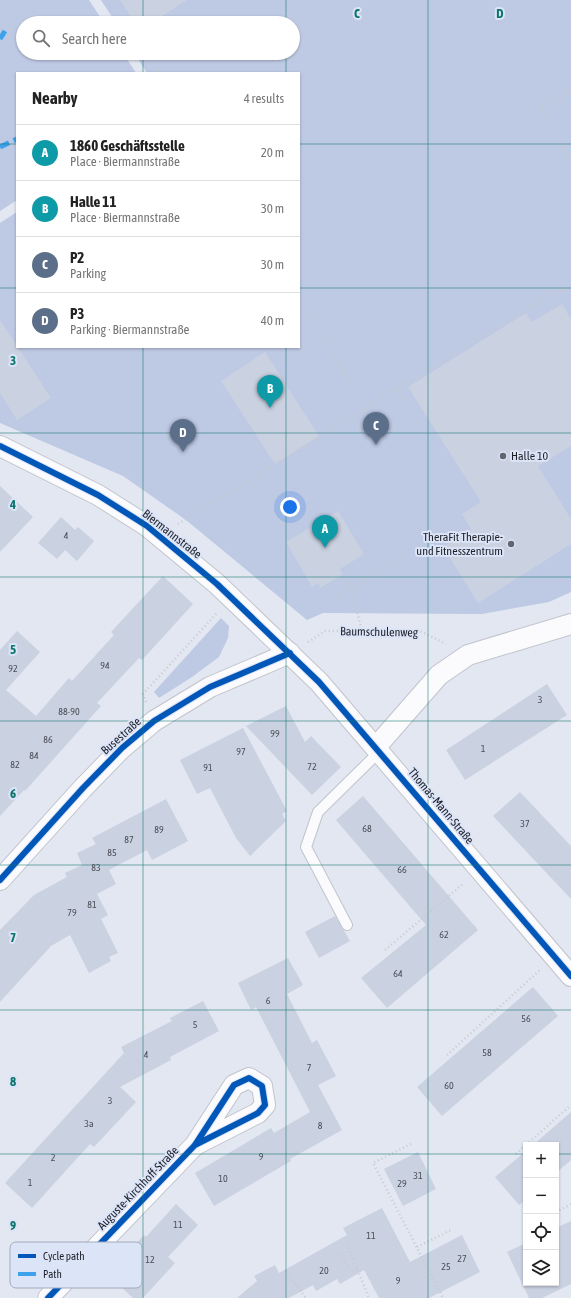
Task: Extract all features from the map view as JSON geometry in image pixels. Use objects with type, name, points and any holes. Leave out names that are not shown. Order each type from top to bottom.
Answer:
[{"type":"street","name":"Biermannstraße","points":[[0,446],[98,495],[147,526],[217,584],[290,654]]},
{"type":"street","points":[[378,749],[439,675],[468,656],[571,624]]},
{"type":"street","name":"Busestraße","points":[[0,880],[82,788],[122,748],[154,721],[210,687],[290,654]]},
{"type":"street","name":"Thomas-Mann-Straße","points":[[290,654],[319,682],[378,749],[571,976]]},
{"type":"street","name":"Auguste-Kirchhoff-Straße","points":[[102,1242],[195,1145]]},
{"type":"street","name":"Auguste-Kirchhoff-Straße","points":[[48,1298],[58,1288]]},
{"type":"lane","points":[[348,925],[306,847],[318,812],[378,749]]},
{"type":"path","points":[[152,60],[159,72]]},
{"type":"path","points":[[571,90],[540,108],[571,160]]},
{"type":"path","points":[[158,536],[365,410],[556,291],[564,290],[571,286]]},
{"type":"path","points":[[300,301],[365,410]]},
{"type":"path","points":[[399,388],[410,408]]},
{"type":"path","points":[[325,604],[406,554]]},
{"type":"path","points":[[343,576],[351,588],[362,631]]},
{"type":"path","points":[[154,721],[143,694],[231,598]]},
{"type":"path","points":[[385,950],[479,869]]},
{"type":"path","points":[[447,1055],[555,957]]},
{"type":"path","points":[[529,1142],[571,1105]]},
{"type":"path","points":[[411,1144],[373,1163],[443,1298]]},
{"type":"path","points":[[516,1154],[523,1148]]},
{"type":"path","points":[[559,1210],[571,1204]]},
{"type":"path","points":[[417,1247],[451,1230]]},
{"type":"path","points":[[347,1244],[369,1298]]},
{"type":"path","points":[[341,1255],[351,1271],[357,1268]]},
{"type":"path","points":[[285,1271],[306,1298]]},
{"type":"shaded area","points":[[0,0],[89,0],[99,16],[16,16],[16,60],[128,60],[135,72],[16,72],[16,201],[0,211]]},
{"type":"shaded area","points":[[101,0],[571,0],[571,592],[549,602],[482,614],[323,613],[307,620],[186,520],[123,476],[0,423],[0,223],[16,213],[16,348],[300,348],[300,72],[146,72],[139,60],[300,60],[300,16],[111,16]]},
{"type":"shaded area","points":[[221,618],[229,626],[228,638],[219,657],[192,677],[159,698],[154,692]]},
{"type":"building","points":[[120,0],[187,0],[162,16],[130,16]]},
{"type":"building","name":"Halle 10","points":[[562,304],[571,319],[571,446],[538,466],[571,519],[571,544],[478,603],[443,547],[471,529],[462,514],[481,502],[408,387],[526,313],[532,322]]},
{"type":"building","points":[[0,320],[16,344],[16,348],[18,348],[51,398],[17,420],[0,393]]},
{"type":"building","points":[[265,352],[319,436],[275,464],[221,381]]},
{"type":"building","points":[[0,486],[33,517],[0,552]]},
{"type":"building","points":[[338,511],[364,554],[340,569],[343,574],[320,588],[318,583],[312,587],[286,542]]},
{"type":"building","points":[[61,517],[75,530],[78,527],[94,541],[77,561],[65,550],[57,559],[38,543]]},
{"type":"building","points":[[163,576],[193,604],[142,660],[139,658],[97,703],[101,706],[25,791],[24,790],[0,816],[0,650],[17,631],[40,652],[6,690],[36,716],[69,678],[72,681],[114,635],[111,632]]},
{"type":"building","points":[[547,684],[567,715],[465,780],[446,750]]},
{"type":"building","points":[[286,706],[305,742],[311,736],[341,767],[312,795],[246,726]]},
{"type":"building","points":[[243,728],[287,811],[282,814],[286,821],[250,856],[236,838],[210,788],[197,794],[180,760]]},
{"type":"building","points":[[520,792],[571,846],[571,899],[493,816]]},
{"type":"building","points":[[363,796],[478,930],[387,1008],[361,978],[426,925],[336,820]]},
{"type":"building","points":[[166,799],[188,841],[152,860],[147,850],[109,870],[116,884],[97,894],[108,915],[101,919],[118,953],[109,957],[111,961],[89,973],[70,935],[51,946],[0,1002],[0,930],[34,895],[67,877],[65,873],[82,865],[77,853],[96,844],[92,838]]},
{"type":"building","points":[[335,916],[350,941],[319,958],[305,932]]},
{"type":"building","points":[[288,958],[303,985],[287,994],[312,1043],[317,1040],[336,1076],[318,1085],[342,1130],[290,1159],[291,1161],[214,1206],[195,1173],[271,1128],[274,1133],[310,1112],[256,1007],[251,1010],[238,983]]},
{"type":"building","points":[[533,987],[558,1016],[442,1116],[417,1087]]},
{"type":"building","points":[[203,1001],[219,1031],[170,1057],[171,1060],[120,1087],[136,1102],[94,1147],[90,1144],[32,1208],[5,1183],[124,1053],[121,1047],[172,1021],[170,1018]]},
{"type":"building","points":[[571,1112],[571,1160],[559,1170],[559,1142],[536,1142]]},
{"type":"building","points":[[418,1152],[436,1189],[403,1206],[384,1169]]},
{"type":"building","points":[[523,1154],[523,1202],[519,1205],[495,1177]]},
{"type":"building","points":[[176,1204],[198,1225],[168,1257],[175,1263],[143,1298],[133,1298],[122,1288],[142,1288],[142,1242],[138,1242],[144,1235],[146,1237]]},
{"type":"building","points":[[382,1208],[410,1262],[462,1235],[480,1272],[429,1298],[379,1298],[364,1270],[340,1284],[337,1279],[316,1291],[313,1285],[289,1298],[237,1298],[257,1281],[254,1276],[275,1265],[279,1273],[347,1235],[343,1228]]},
{"type":"building","points":[[571,1221],[571,1284],[542,1298],[529,1298],[523,1286],[559,1286],[559,1227]]},
{"type":"building","points":[[523,1244],[523,1285],[507,1252]]},
{"type":"marked path","points":[[0,39],[5,31]]},
{"type":"marked path","points":[[0,147],[16,139]]},
{"type":"cycle path","points":[[0,446],[98,495],[147,526],[217,584],[319,682],[571,976]]},
{"type":"cycle path","points":[[0,880],[83,788],[122,748],[154,721],[210,687],[290,653]]},
{"type":"cycle path","points":[[249,1078],[262,1086],[265,1105],[258,1113],[195,1145],[234,1085],[249,1078]]},
{"type":"cycle path","points":[[102,1242],[195,1145]]},
{"type":"cycle path","points":[[48,1298],[58,1288]]},
{"type":"place","name":"Halle 11","points":[[270,408]]},
{"type":"place","name":"P2","points":[[376,445]]},
{"type":"place","name":"P3","points":[[183,452]]},
{"type":"place","name":"Halle 10","points":[[503,456]]},
{"type":"place","name":"TheraFit Therapie- und Fitnesszentrum","points":[[511,544]]},
{"type":"place","name":"1860 Geschäftsstelle","points":[[325,548]]}]
